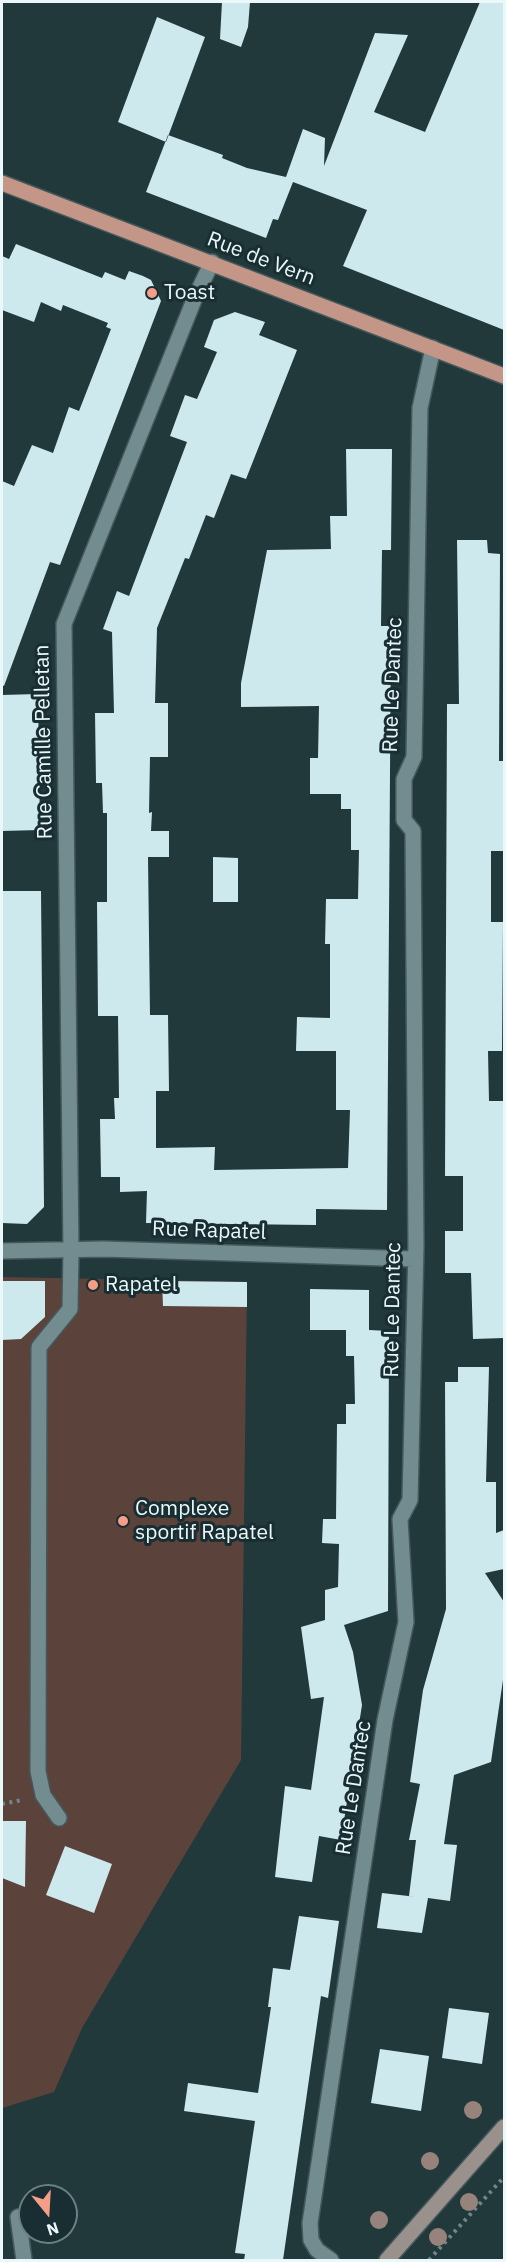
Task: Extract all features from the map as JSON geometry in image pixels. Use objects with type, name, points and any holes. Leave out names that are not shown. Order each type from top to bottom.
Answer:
[{"type":"main road","name":"Rue de Vern","points":[[2,183],[504,376]]},
{"type":"main road","points":[[387,2260],[504,2127]]},
{"type":"street","name":"Rue Camille Pelletan","points":[[59,1818],[43,1795],[38,1771],[39,1347],[70,1309],[64,624],[194,300],[212,262]]},
{"type":"street","name":"Rue Le Dantec","points":[[331,2260],[317,2250],[311,2240],[310,2223],[385,1720],[406,1622],[400,1519],[410,1500],[415,1259],[413,831],[404,820],[404,779],[414,757],[420,408],[433,348]]},
{"type":"street","name":"Rue Rapatel","points":[[2,1251],[104,1249],[415,1259]]},
{"type":"street","points":[[22,2244],[24,2260]]},
{"type":"path","points":[[429,2260],[504,2177]]},
{"type":"shaded area","name":"Complexe sportif Rapatel","points":[[2,1277],[247,1282],[241,1760],[82,2028],[54,2092],[2,2108]]},
{"type":"building","points":[[222,2],[250,2],[248,27],[241,47],[220,39]]},
{"type":"building","points":[[480,2],[504,2],[504,330],[343,266],[367,210],[293,182],[278,220],[273,219],[266,238],[146,192],[168,135],[223,155],[222,158],[247,168],[286,177],[303,129],[325,138],[324,166],[375,33],[408,35],[374,112],[425,132]]},
{"type":"building","points":[[157,17],[205,37],[166,142],[118,122]]},
{"type":"building","points":[[16,244],[102,278],[105,272],[125,280],[129,271],[143,276],[151,280],[161,301],[60,565],[50,562],[4,686],[2,685],[2,481],[14,486],[32,445],[53,453],[69,407],[79,411],[111,329],[106,327],[108,323],[63,305],[61,311],[41,302],[34,322],[2,310],[2,256],[9,259]]},
{"type":"building","points":[[235,312],[265,322],[259,335],[297,350],[246,479],[231,474],[214,518],[206,515],[189,559],[185,558],[157,628],[155,703],[168,703],[168,757],[150,757],[149,813],[152,812],[151,831],[169,831],[169,857],[148,857],[150,1015],[168,1015],[169,1091],[156,1091],[156,1148],[215,1147],[214,1170],[348,1168],[350,1110],[336,1110],[336,1051],[296,1051],[297,1017],[330,1018],[330,944],[325,944],[326,899],[358,899],[359,850],[351,850],[351,809],[341,809],[341,794],[310,794],[310,758],[318,758],[319,706],[241,707],[241,683],[267,550],[331,549],[330,516],[347,516],[346,449],[392,449],[391,550],[382,550],[381,626],[391,626],[387,1210],[316,1209],[316,1225],[146,1223],[147,1191],[120,1192],[120,1177],[101,1177],[100,1119],[115,1119],[114,1098],[119,1098],[118,1016],[98,1016],[97,902],[107,902],[107,813],[103,813],[102,783],[96,783],[95,713],[114,713],[112,632],[103,629],[117,591],[129,596],[187,442],[170,436],[185,395],[197,399],[217,352],[204,347],[214,320]]},
{"type":"building","points":[[457,540],[487,540],[488,553],[500,554],[499,761],[504,761],[504,851],[491,851],[491,922],[503,922],[502,1051],[488,1051],[489,1101],[504,1101],[504,1338],[473,1339],[471,1273],[445,1273],[445,1231],[463,1231],[463,1176],[445,1176],[447,704],[459,704]]},
{"type":"building","points":[[38,694],[40,830],[2,831],[2,695]]},
{"type":"building","points":[[213,857],[238,858],[238,902],[213,902]]},
{"type":"building","points":[[2,891],[41,891],[44,1207],[27,1224],[2,1223]]},
{"type":"building","points":[[2,1281],[45,1281],[45,1317],[21,1339],[2,1340]]},
{"type":"building","points":[[162,1281],[247,1282],[247,1307],[163,1306]]},
{"type":"building","points":[[310,1289],[369,1290],[369,1330],[389,1331],[388,1611],[344,1625],[353,1652],[362,1705],[341,1840],[319,1836],[312,1882],[275,1877],[285,1786],[311,1790],[324,1697],[311,1699],[301,1627],[325,1620],[325,1590],[338,1587],[339,1544],[322,1543],[323,1519],[336,1519],[337,1424],[346,1424],[346,1404],[355,1404],[354,1356],[346,1356],[346,1330],[310,1330]]},
{"type":"building","points":[[458,1367],[489,1367],[486,1482],[496,1482],[496,1533],[504,1530],[504,1569],[485,1573],[504,1602],[504,1673],[491,1762],[454,1775],[444,1844],[457,1845],[450,1901],[428,1898],[422,1933],[377,1928],[382,1893],[417,1897],[409,1896],[416,1840],[409,1840],[420,1784],[410,1782],[423,1690],[446,1609],[445,1382],[458,1382]]},
{"type":"building","points":[[2,1821],[26,1821],[25,1887],[2,1878]]},
{"type":"building","points":[[65,1846],[112,1864],[94,1913],[46,1895]]},
{"type":"building","points":[[299,1916],[339,1921],[328,1998],[321,1996],[283,2260],[244,2260],[245,2254],[235,2253],[255,2121],[184,2111],[188,2083],[258,2093],[271,2007],[268,2007],[273,1968],[290,1970]]},
{"type":"building","points":[[449,2008],[489,2013],[482,2064],[442,2058]]},
{"type":"building","points":[[380,2049],[429,2056],[421,2111],[371,2103]]},
{"type":"place","name":"Toast","points":[[152,293]]},
{"type":"place","name":"Rapatel","points":[[93,1285]]},
{"type":"place","name":"Complexe sportif Rapatel","points":[[123,1521]]}]
